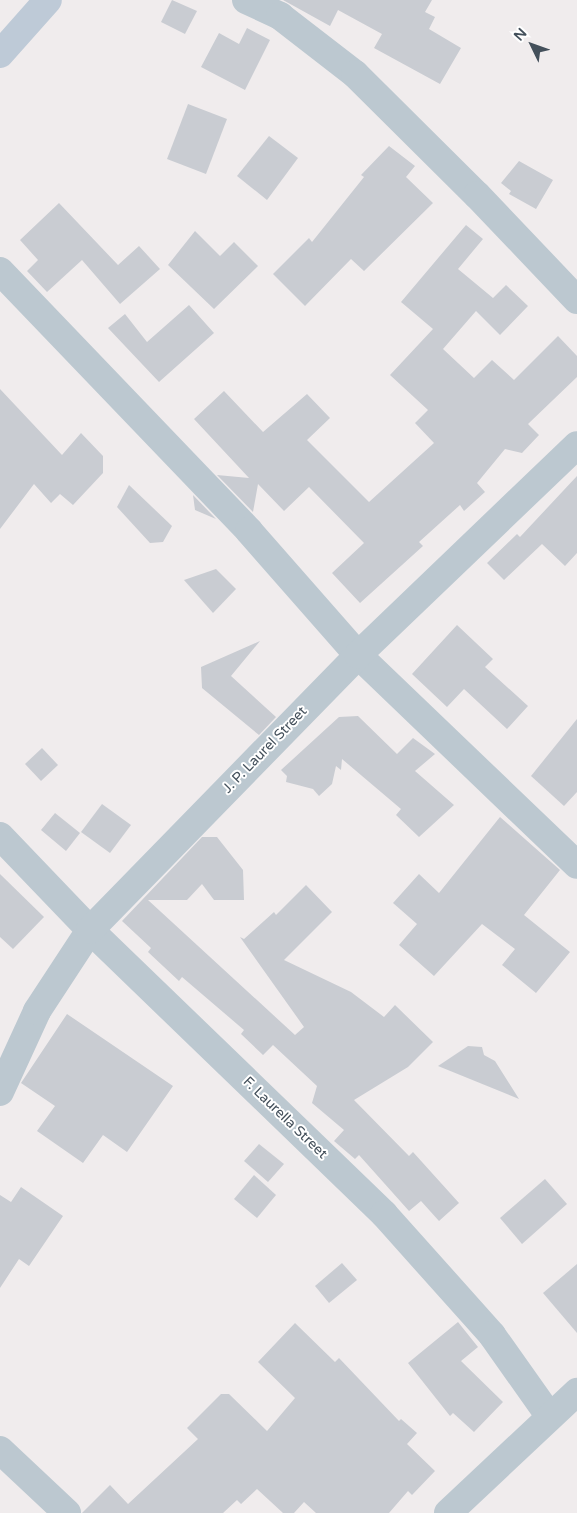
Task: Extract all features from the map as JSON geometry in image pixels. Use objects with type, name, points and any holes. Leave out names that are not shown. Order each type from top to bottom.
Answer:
[{"type":"street","points":[[0,54],[48,0]]},
{"type":"street","points":[[246,0],[280,16],[355,74],[478,195],[577,300]]},
{"type":"street","points":[[0,271],[249,530],[358,655],[577,864]]},
{"type":"street","name":"J. P. Laurel Street","points":[[0,1092],[37,1011],[90,930],[358,655],[577,445]]},
{"type":"street","name":"F. Laurella Street","points":[[0,836],[90,930],[384,1214],[492,1335],[550,1417]]},
{"type":"street","points":[[448,1513],[577,1392]]},
{"type":"street","points":[[0,1450],[68,1513]]},
{"type":"building","points":[[172,0],[197,11],[185,34],[161,22]]},
{"type":"building","points":[[283,0],[432,0],[425,12],[435,17],[429,29],[461,48],[440,84],[374,48],[382,34],[338,10],[330,26]]},
{"type":"building","points":[[247,28],[270,40],[245,90],[201,67],[219,33],[239,44]]},
{"type":"building","points":[[188,104],[227,119],[206,174],[167,159]]},
{"type":"building","points":[[269,136],[298,158],[267,200],[237,176]]},
{"type":"building","points":[[389,146],[415,166],[406,177],[433,203],[364,271],[351,259],[305,306],[273,274],[309,238],[312,242],[364,177],[361,175]]},
{"type":"building","points":[[519,161],[553,180],[536,209],[509,194],[511,191],[501,183]]},
{"type":"building","points":[[59,203],[118,265],[139,246],[160,269],[120,304],[82,260],[47,292],[27,271],[38,260],[20,240]]},
{"type":"building","points":[[466,225],[483,239],[458,269],[493,298],[506,285],[528,306],[500,335],[476,311],[443,349],[474,378],[492,360],[514,380],[558,336],[577,356],[577,377],[528,424],[539,435],[522,453],[505,449],[477,483],[485,492],[464,511],[460,505],[419,542],[423,546],[360,603],[332,573],[364,543],[309,487],[284,511],[258,484],[253,512],[217,475],[249,478],[194,419],[224,391],[263,432],[307,394],[330,418],[307,440],[369,502],[434,443],[415,423],[428,410],[390,375],[433,329],[401,302]]},
{"type":"building","points":[[195,231],[220,256],[234,242],[258,266],[214,309],[168,265]]},
{"type":"building","points":[[189,305],[214,333],[159,382],[108,328],[125,314],[147,342]]},
{"type":"building","points":[[0,389],[62,455],[81,433],[103,456],[103,473],[73,505],[60,494],[51,503],[34,484],[0,529]]},
{"type":"building","points":[[577,476],[577,553],[565,566],[542,544],[504,580],[487,563],[517,534],[520,537]]},
{"type":"building","points":[[129,485],[172,526],[163,542],[150,543],[117,507]]},
{"type":"building","points":[[193,495],[216,519],[195,510]]},
{"type":"building","points":[[216,569],[236,589],[213,613],[184,580]]},
{"type":"building","points":[[457,625],[493,659],[485,667],[528,706],[507,729],[464,689],[447,707],[412,674]]},
{"type":"building","points":[[260,641],[231,676],[276,717],[259,735],[202,688],[201,667]]},
{"type":"building","points":[[358,716],[397,754],[413,738],[435,754],[415,771],[454,805],[419,837],[396,815],[401,809],[342,759],[341,770],[336,766],[332,784],[319,796],[313,789],[286,782],[287,776],[281,770],[339,717]]},
{"type":"building","points":[[577,719],[577,792],[564,806],[531,776]]},
{"type":"building","points":[[42,748],[58,765],[41,781],[25,764]]},
{"type":"building","points":[[102,804],[131,825],[110,853],[81,832]]},
{"type":"building","points":[[55,813],[80,833],[66,851],[41,830]]},
{"type":"building","points":[[500,817],[560,870],[524,915],[570,952],[536,993],[502,965],[515,949],[482,924],[434,976],[399,945],[417,924],[393,903],[419,874],[439,893]]},
{"type":"building","points":[[202,837],[217,837],[243,870],[244,900],[214,900],[202,884],[187,900],[148,900],[295,1035],[304,1027],[240,937],[244,939],[274,912],[276,915],[306,885],[332,912],[284,960],[351,992],[384,1017],[395,1005],[433,1042],[408,1067],[354,1100],[409,1156],[413,1152],[459,1203],[439,1221],[421,1201],[409,1211],[359,1155],[355,1159],[334,1141],[344,1130],[312,1103],[317,1086],[273,1045],[263,1055],[241,1034],[244,1030],[182,977],[179,981],[148,952],[151,948],[122,921]]},
{"type":"building","points":[[0,874],[44,917],[13,949],[0,937]]},
{"type":"building","points":[[67,1014],[173,1086],[127,1152],[103,1135],[83,1163],[37,1131],[55,1106],[21,1083]]},
{"type":"building","points":[[468,1046],[482,1047],[484,1055],[495,1061],[519,1099],[438,1066]]},
{"type":"building","points":[[259,1144],[284,1164],[268,1182],[244,1161]]},
{"type":"building","points":[[254,1175],[276,1195],[257,1218],[234,1199]]},
{"type":"building","points":[[545,1179],[567,1204],[522,1244],[500,1218]]},
{"type":"building","points":[[21,1187],[63,1216],[29,1266],[19,1259],[0,1288],[0,1195],[11,1202]]},
{"type":"building","points":[[342,1263],[357,1280],[329,1303],[315,1286]]},
{"type":"building","points":[[577,1264],[577,1333],[543,1293]]},
{"type":"building","points":[[458,1322],[478,1347],[461,1361],[503,1402],[474,1432],[453,1413],[450,1416],[408,1363]]},
{"type":"building","points":[[295,1323],[335,1362],[339,1358],[399,1421],[401,1419],[417,1433],[407,1444],[435,1471],[412,1495],[408,1491],[389,1513],[316,1513],[304,1502],[294,1513],[283,1513],[257,1489],[241,1504],[237,1500],[223,1513],[82,1513],[110,1485],[128,1504],[198,1439],[187,1428],[221,1394],[229,1394],[267,1431],[295,1398],[258,1362]]}]
